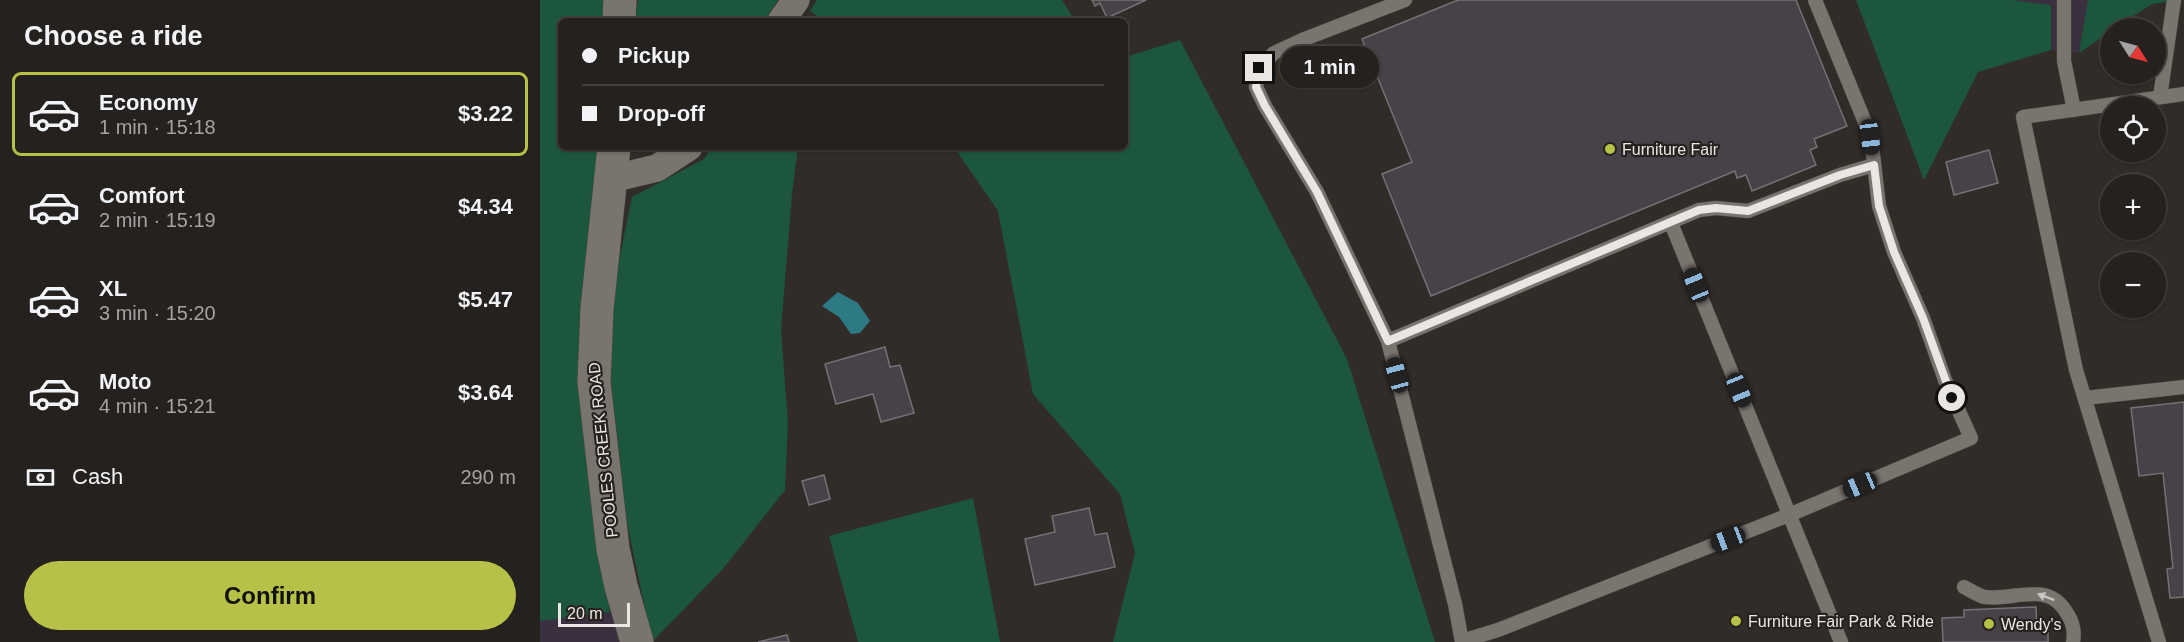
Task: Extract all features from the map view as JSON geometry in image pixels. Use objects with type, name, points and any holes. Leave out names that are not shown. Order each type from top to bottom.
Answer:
[{"type":"main road","points":[[619,18],[620,0]]},
{"type":"main road","name":"POOLES CREEK ROAD","points":[[614,150],[595,332],[594,382],[613,549],[637,642]]},
{"type":"street","points":[[783,18],[796,0]]},
{"type":"street","points":[[611,179],[657,168],[684,150]]},
{"type":"lane","points":[[1405,0],[1274,53],[1259,68],[1256,87],[1317,192],[1388,341],[1455,604],[1462,642],[1498,630],[1789,515],[1971,438],[1945,380],[1923,318],[1894,252],[1879,206],[1870,137],[1815,0]]},
{"type":"lane","points":[[2064,0],[2064,61],[2074,110]]},
{"type":"lane","points":[[2160,96],[2174,0]]},
{"type":"lane","points":[[2166,96],[2184,94]]},
{"type":"lane","points":[[2100,106],[2023,117],[2076,370],[2159,642]]},
{"type":"lane","points":[[1388,341],[1699,210],[1716,208],[1754,210],[1840,175],[1874,165]]},
{"type":"lane","points":[[1671,223],[1841,642]]},
{"type":"lane","points":[[2085,398],[2184,387]]},
{"type":"lane","points":[[1964,587],[1985,597],[2034,593],[2049,596],[2065,609],[2072,623],[2073,642]]},
{"type":"shaded area","points":[[2011,0],[2088,0],[2079,53],[2051,50],[2051,5]]},
{"type":"shaded area","points":[[610,612],[621,642],[540,642],[540,621]]},
{"type":"green space","points":[[540,0],[607,0],[605,18],[558,18],[558,150],[601,150],[592,491],[610,612],[540,621]]},
{"type":"green space","points":[[638,0],[778,0],[766,18],[635,18]]},
{"type":"green space","points":[[817,0],[1062,0],[1073,18],[820,18],[810,11]]},
{"type":"green space","points":[[1856,0],[2011,0],[2051,5],[2051,50],[1978,72],[1924,180]]},
{"type":"green space","points":[[2088,0],[2184,0],[2152,4],[2130,18],[2100,18],[2100,39],[2079,53]]},
{"type":"green space","points":[[1180,40],[1347,359],[1435,642],[1113,642],[1135,553],[1120,494],[1033,394],[998,211],[956,150],[1128,150],[1128,56]]},
{"type":"green space","points":[[710,150],[798,150],[781,330],[788,423],[785,490],[722,570],[652,642],[627,523],[605,329],[632,197],[704,159]]},
{"type":"green space","points":[[973,498],[1000,642],[858,642],[829,536]]},
{"type":"water","points":[[838,292],[858,303],[870,321],[860,333],[851,334],[839,317],[822,306]]},
{"type":"building","points":[[1092,0],[1146,0],[1107,18],[1100,3],[1095,6]]},
{"type":"building","name":"Furniture Fair","points":[[1458,0],[1796,0],[1847,126],[1814,139],[1817,147],[1810,150],[1816,165],[1752,191],[1746,175],[1737,178],[1735,171],[1431,296],[1382,174],[1412,162],[1362,39]]},
{"type":"building","points":[[1989,150],[1998,183],[1954,195],[1946,162]]},
{"type":"building","points":[[885,347],[890,367],[900,365],[914,413],[881,422],[873,394],[836,404],[825,364]]},
{"type":"building","points":[[2184,402],[2184,597],[2170,598],[2167,569],[2173,568],[2163,473],[2139,476],[2131,408]]},
{"type":"building","points":[[824,475],[830,499],[809,505],[802,481]]},
{"type":"building","points":[[1089,508],[1095,535],[1107,533],[1115,567],[1035,585],[1025,539],[1055,532],[1052,516]]},
{"type":"building","name":"Wendy's","points":[[2036,607],[2037,630],[2048,630],[2048,642],[1943,642],[1942,618],[1964,617],[1964,610]]},
{"type":"building","points":[[787,635],[789,642],[758,642]]},
{"type":"place","name":"Furniture Fair","points":[[1610,149]]},
{"type":"place","name":"Furniture Fair Park & Ride","points":[[1736,621]]},
{"type":"place","name":"Wendy's","points":[[1989,624]]},
{"type":"route","points":[[1259,68],[1256,87],[1317,192],[1388,341],[1435,319],[1699,210],[1716,208],[1748,211],[1760,208],[1840,175],[1874,165],[1879,206],[1894,252],[1923,318],[1952,398]]}]
